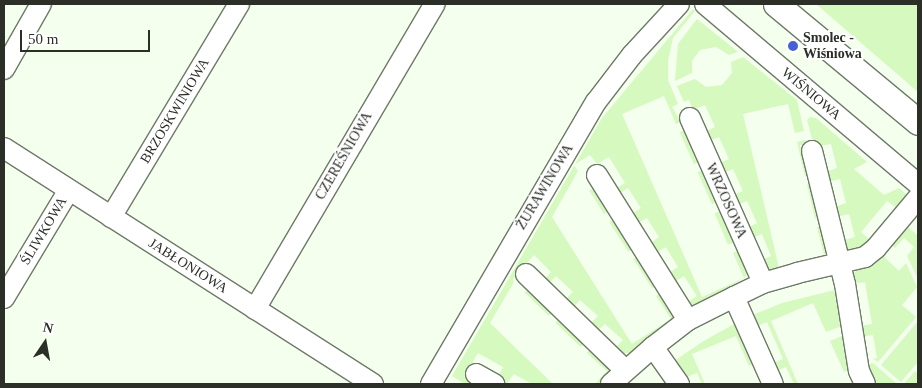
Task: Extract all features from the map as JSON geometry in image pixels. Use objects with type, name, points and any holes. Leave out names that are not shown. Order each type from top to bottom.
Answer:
[{"type":"street","points":[[4,69],[41,4]]},
{"type":"street","name":"BRZOSKWINIOWA","points":[[111,217],[239,4]]},
{"type":"street","name":"CZEREŚNIOWA","points":[[255,309],[435,4]]},
{"type":"street","name":"ŻURAWINOWA","points":[[431,384],[596,102],[632,55],[679,4]]},
{"type":"street","name":"WIŚNIOWA","points":[[705,4],[918,184]]},
{"type":"street","points":[[776,4],[918,122]]},
{"type":"street","name":"WRZOSOWA","points":[[690,118],[763,283]]},
{"type":"street","name":"JABŁONIOWA","points":[[4,148],[373,384]]},
{"type":"street","points":[[812,150],[840,263],[859,371],[865,384]]},
{"type":"street","points":[[597,175],[688,320]]},
{"type":"street","name":"ŚLIWKOWA","points":[[4,298],[70,190]]},
{"type":"street","points":[[610,384],[688,320],[734,297],[763,283],[865,257],[876,248],[918,198]]},
{"type":"street","points":[[526,274],[625,370]]},
{"type":"street","points":[[734,297],[773,384]]},
{"type":"street","points":[[653,347],[679,384]]},
{"type":"street","points":[[476,374],[494,384]]},
{"type":"green space","points":[[816,4],[918,4],[918,92]]},
{"type":"green space","points":[[693,9],[695,11],[673,38],[668,61],[668,80],[678,104],[672,107],[681,122],[676,124],[664,96],[622,114],[702,297],[744,278],[700,304],[695,306],[686,303],[697,296],[684,276],[673,283],[667,274],[678,267],[666,247],[654,254],[648,245],[659,237],[647,218],[636,224],[630,215],[641,208],[628,188],[617,195],[614,190],[625,183],[609,157],[597,164],[590,155],[575,164],[602,118]]},
{"type":"green space","points":[[697,19],[738,52],[729,55],[716,47],[700,50],[692,61],[692,73],[675,81],[678,44]]},
{"type":"green space","points":[[743,57],[797,100],[804,131],[795,133],[788,104],[743,114],[779,268],[767,272],[759,261],[771,256],[762,234],[750,239],[745,229],[757,223],[747,201],[735,206],[731,196],[743,191],[733,169],[721,174],[717,164],[729,159],[719,137],[707,142],[703,133],[715,127],[705,105],[693,110],[689,100],[684,102],[677,86],[695,79],[706,87],[722,85],[732,73],[731,62]]},
{"type":"green space","points":[[810,117],[816,118],[867,162],[854,169],[884,195],[899,188],[906,194],[898,209],[887,201],[861,232],[871,241],[865,248],[850,251],[842,241],[855,237],[849,214],[836,217],[834,207],[846,203],[840,179],[827,182],[825,172],[837,168],[831,144],[819,146],[817,141],[813,142],[807,120]]},
{"type":"green space","points":[[687,129],[701,161],[694,164],[680,132]]},
{"type":"green space","points":[[805,140],[806,144],[800,145],[803,158],[812,174],[805,176],[797,142]]},
{"type":"green space","points":[[574,166],[578,171],[552,217],[632,344],[671,319],[630,353],[620,353],[614,349],[623,340],[605,324],[596,332],[589,325],[598,316],[580,300],[572,309],[564,301],[573,292],[556,276],[547,285],[543,281],[551,272],[534,255],[513,279],[514,282],[490,323],[553,384],[532,384],[514,374],[506,384],[497,379],[503,367],[478,353],[464,377],[479,384],[465,384],[452,376]]},
{"type":"green space","points":[[705,169],[719,201],[712,204],[698,172]]},
{"type":"green space","points":[[814,183],[822,217],[815,219],[807,185]]},
{"type":"green space","points":[[595,189],[611,210],[604,214],[589,190]]},
{"type":"green space","points":[[723,210],[736,241],[728,245],[715,214]]},
{"type":"green space","points":[[616,218],[635,247],[628,252],[609,222]]},
{"type":"green space","points":[[906,225],[918,236],[918,279],[907,256],[914,247],[904,238],[895,248],[890,243]]},
{"type":"green space","points":[[824,226],[827,252],[824,255],[817,227]]},
{"type":"green space","points":[[740,249],[748,272],[744,278],[733,253]]},
{"type":"green space","points":[[881,254],[899,271],[906,263],[917,287],[902,305],[916,317],[878,362],[873,359],[877,358],[873,335],[861,337],[859,326],[872,324],[865,282],[852,284],[852,274]]},
{"type":"green space","points":[[639,255],[658,284],[652,288],[633,259]]},
{"type":"green space","points":[[839,289],[845,325],[826,332],[813,303],[771,321],[798,384],[794,384],[786,367],[774,372],[771,364],[783,359],[767,322],[755,327],[750,316],[782,303]]},
{"type":"green space","points":[[531,290],[554,311],[549,316],[524,292]]},
{"type":"green space","points":[[663,292],[673,318],[671,319],[656,296]]},
{"type":"green space","points":[[561,317],[586,341],[581,347],[555,323]]},
{"type":"green space","points":[[918,321],[918,362],[901,382],[881,365]]},
{"type":"green space","points":[[738,322],[756,363],[749,366],[736,336],[692,354],[705,384],[702,384],[697,373],[684,378],[673,362],[702,342]]},
{"type":"green space","points":[[847,334],[853,368],[844,372],[830,341]]},
{"type":"green space","points":[[592,347],[609,367],[609,373],[600,384],[595,384],[607,371],[587,353]]},
{"type":"green space","points":[[873,363],[897,384],[872,384],[865,365]]},
{"type":"green space","points":[[915,371],[918,374],[918,384],[904,384]]},
{"type":"place","name":"Smolec - Wiśniowa","points":[[793,46]]}]
